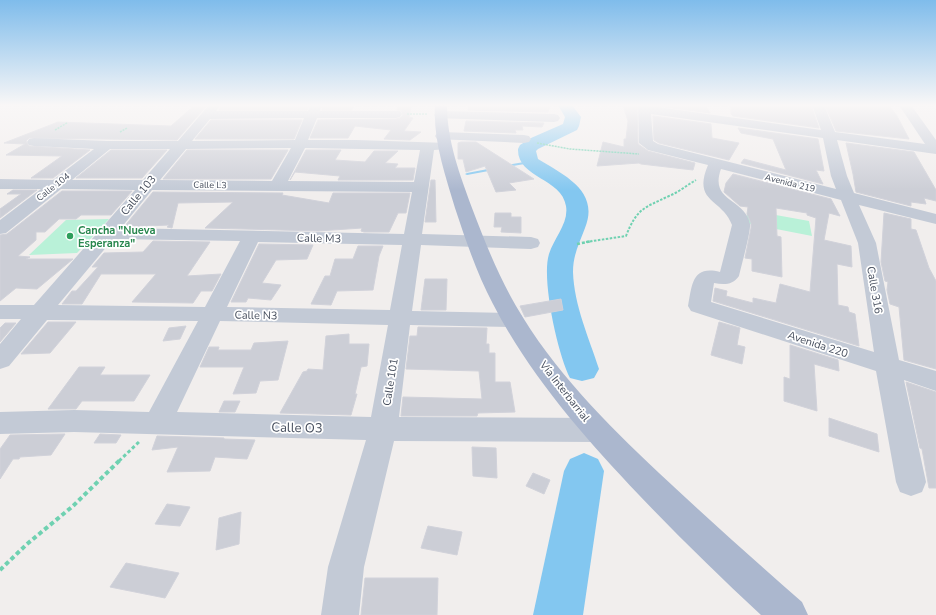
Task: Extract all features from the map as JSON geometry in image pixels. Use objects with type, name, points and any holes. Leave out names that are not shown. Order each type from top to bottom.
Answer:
[{"type":"main road","name":"Vía Interbarrial","points":[[439,134],[438,143],[474,240],[513,320],[548,370],[595,430],[718,552],[789,615]]},
{"type":"street","name":"Calle 103","points":[[0,360],[191,134]]},
{"type":"street","points":[[278,185],[304,134]]},
{"type":"street","name":"Avenida 219","points":[[645,134],[646,143],[653,147],[713,171],[849,197],[936,218]]},
{"type":"street","points":[[829,134],[936,150]]},
{"type":"street","name":"Calle 316","points":[[829,134],[839,176],[867,243],[888,366],[911,482]]},
{"type":"street","points":[[925,134],[936,150]]},
{"type":"street","points":[[34,142],[107,145],[181,145],[438,143],[524,139]]},
{"type":"street","name":"Calle 101","points":[[340,615],[346,567],[383,429],[421,187],[438,143]]},
{"type":"street","name":"Calle 104","points":[[0,229],[107,145]]},
{"type":"street","name":"Avenida 220","points":[[713,171],[710,186],[714,194],[723,204],[740,218],[741,225],[728,276],[723,279],[711,276],[704,279],[700,306],[936,381]]},
{"type":"street","name":"Calle L3","points":[[0,184],[421,187]]},
{"type":"street","name":"Calle M3","points":[[107,233],[474,240],[531,243]]},
{"type":"street","points":[[158,424],[252,236]]},
{"type":"street","name":"Calle N3","points":[[0,312],[213,314],[513,320]]},
{"type":"street","name":"Calle O3","points":[[0,423],[74,421],[383,429],[595,430]]},
{"type":"path","points":[[544,146],[607,153],[647,155],[666,151]]},
{"type":"path","points":[[577,244],[626,236],[632,220],[648,205],[670,196],[713,171]]},
{"type":"path","points":[[0,570],[27,544],[73,506],[158,424]]},
{"type":"green space","points":[[748,210],[809,221],[812,236],[745,223]]},
{"type":"green space","name":"Cancha \"Nueva Esperanza\"","points":[[109,219],[77,253],[29,255],[66,220]]},
{"type":"building","points":[[28,134],[182,134],[177,140],[29,138],[26,141],[29,146],[90,150],[53,178],[31,178],[62,156],[6,155],[25,144],[4,143]]},
{"type":"building","points":[[199,134],[296,134],[294,139],[195,139]]},
{"type":"building","points":[[312,134],[351,134],[348,138],[310,138]]},
{"type":"building","points":[[388,134],[419,134],[410,140],[384,139]]},
{"type":"building","points":[[627,134],[638,134],[638,144],[648,151],[695,163],[693,170],[639,163],[597,166],[603,142],[624,147],[624,139],[626,139]]},
{"type":"building","points":[[654,134],[712,134],[712,138],[739,143],[729,160],[659,143],[654,140]]},
{"type":"building","points":[[745,134],[779,134],[818,139],[824,171],[816,170],[823,184],[741,163],[744,159],[786,170],[773,139]]},
{"type":"building","points":[[861,134],[906,134],[909,139]]},
{"type":"building","points":[[476,142],[534,179],[509,183],[516,190],[496,192],[485,166],[466,172],[463,159],[458,159],[458,143]]},
{"type":"building","points":[[846,143],[914,152],[936,190],[936,201],[924,198],[926,204],[911,202],[911,206],[856,192]]},
{"type":"building","points":[[111,150],[167,150],[142,178],[76,178]]},
{"type":"building","points":[[187,150],[288,150],[271,179],[163,179]]},
{"type":"building","points":[[306,150],[341,150],[335,160],[365,162],[374,151],[398,151],[385,163],[398,164],[395,168],[415,168],[413,180],[338,180],[340,176],[295,172],[290,180]]},
{"type":"building","points":[[733,174],[831,199],[840,216],[829,213],[824,240],[851,246],[852,267],[837,264],[838,305],[848,307],[849,312],[855,314],[859,346],[713,301],[715,288],[727,291],[726,296],[753,303],[753,298],[776,303],[780,284],[810,292],[816,218],[807,215],[807,213],[776,208],[777,236],[781,237],[782,277],[752,271],[752,259],[745,258],[751,228],[751,223],[747,214],[748,207],[740,206],[724,192],[726,183]]},
{"type":"building","points":[[431,180],[435,180],[436,222],[425,222]]},
{"type":"building","points":[[13,190],[37,190],[0,218],[0,209],[21,194],[7,194]]},
{"type":"building","points":[[62,191],[132,191],[111,215],[81,215],[76,219],[59,219],[45,232],[36,232],[36,240],[18,256],[30,257],[26,259],[73,259],[37,289],[16,288],[0,301],[0,235],[7,234]]},
{"type":"building","points":[[153,192],[283,193],[282,195],[329,203],[333,193],[410,193],[406,213],[398,213],[389,232],[364,232],[361,231],[362,228],[318,231],[205,228],[233,202],[178,203],[172,228],[167,227],[169,225],[124,227]]},
{"type":"building","points":[[495,213],[511,213],[511,217],[521,217],[521,233],[501,232],[502,227],[494,227]]},
{"type":"building","points":[[884,213],[911,219],[911,229],[916,230],[929,268],[936,281],[936,369],[904,360],[899,307],[890,304],[887,290],[888,282],[885,281],[881,262]]},
{"type":"building","points":[[153,241],[210,242],[187,276],[221,274],[212,291],[201,291],[193,303],[132,302],[156,274],[101,274],[82,304],[62,304],[72,291],[76,291],[98,267],[92,267],[104,253],[143,252]]},
{"type":"building","points":[[259,244],[313,245],[307,259],[276,260],[262,283],[281,285],[271,300],[248,298],[246,302],[231,302]]},
{"type":"building","points":[[358,246],[383,246],[379,256],[373,290],[337,291],[331,305],[311,304],[325,276],[330,276],[335,259],[353,259]]},
{"type":"building","points":[[425,279],[447,279],[446,310],[421,310]]},
{"type":"building","points":[[561,299],[563,310],[525,317],[520,306]]},
{"type":"building","points":[[48,322],[76,322],[50,353],[21,354]]},
{"type":"building","points":[[719,322],[740,328],[737,345],[745,347],[742,364],[711,355]]},
{"type":"building","points":[[5,323],[16,323],[0,342],[0,328]]},
{"type":"building","points":[[186,326],[180,339],[163,341],[169,328]]},
{"type":"building","points":[[418,327],[487,328],[486,344],[489,344],[489,353],[495,353],[495,382],[510,382],[515,412],[478,413],[477,416],[401,416],[403,397],[482,399],[479,371],[406,369],[410,336],[417,336]]},
{"type":"building","points":[[349,334],[349,344],[369,344],[367,366],[361,367],[355,394],[357,394],[351,415],[280,413],[303,372],[307,371],[308,369],[323,370],[326,336]]},
{"type":"building","points":[[288,341],[278,380],[260,381],[256,393],[233,394],[244,367],[200,367],[209,347],[219,347],[218,350],[251,350],[254,343]]},
{"type":"building","points":[[790,345],[838,360],[839,371],[814,364],[817,411],[784,401],[784,377],[790,379]]},
{"type":"building","points":[[79,367],[105,367],[100,375],[150,375],[134,401],[82,401],[76,409],[48,409]]},
{"type":"building","points":[[906,382],[936,392],[936,488],[929,488],[922,449],[920,448]]},
{"type":"building","points":[[224,401],[240,401],[235,412],[219,412]]},
{"type":"building","points":[[829,418],[877,434],[879,452],[829,436]]},
{"type":"building","points":[[65,434],[51,455],[20,457],[19,459],[13,459],[0,479],[0,449],[10,435]]},
{"type":"building","points":[[100,434],[121,435],[116,443],[94,443]]},
{"type":"building","points":[[157,436],[255,440],[247,459],[215,457],[210,471],[167,472],[178,447],[152,450]]},
{"type":"building","points":[[472,447],[496,448],[497,478],[473,476]]},
{"type":"building","points":[[533,473],[550,480],[544,494],[526,486]]},
{"type":"building","points":[[167,504],[190,507],[180,526],[155,524]]},
{"type":"building","points":[[241,512],[239,544],[216,550],[219,518]]},
{"type":"building","points":[[428,526],[462,532],[457,555],[421,548]]},
{"type":"building","points":[[126,563],[179,573],[165,598],[110,587]]},
{"type":"building","points":[[365,578],[438,578],[437,615],[361,615]]},
{"type":"waterway","points":[[558,134],[532,145],[527,149],[527,156],[530,162],[568,188],[575,198],[578,206],[576,222],[562,253],[560,261],[560,274],[561,288],[567,316],[582,369]]},
{"type":"waterway","points":[[507,166],[530,162]]},
{"type":"waterway","points":[[467,174],[493,169]]},
{"type":"waterway","points":[[558,615],[584,471]]},
{"type":"place","name":"Cancha \"Nueva Esperanza\"","points":[[70,236]]}]
